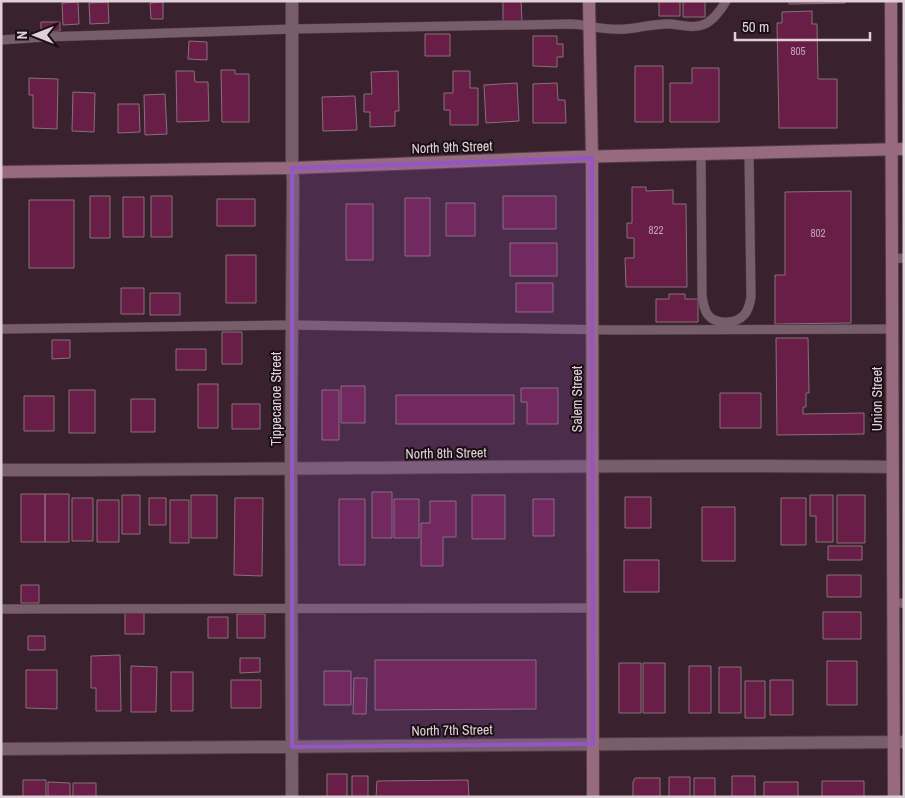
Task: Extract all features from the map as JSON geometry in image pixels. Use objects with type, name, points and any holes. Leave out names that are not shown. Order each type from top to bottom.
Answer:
[{"type":"main road","name":"Salem Street","points":[[589,1],[592,158],[593,797]]},
{"type":"main road","name":"Union Street","points":[[891,1],[898,149],[898,258],[892,329],[892,467],[898,483],[899,742],[894,797]]},
{"type":"main road","name":"North 9th Street","points":[[1,172],[292,168],[898,149]]},
{"type":"street","name":"Tippecanoe Street","points":[[292,1],[292,797]]},
{"type":"street","name":"North 8th Street","points":[[1,470],[291,470],[592,466],[892,467]]},
{"type":"street","name":"North 7th Street","points":[[1,750],[899,742]]},
{"type":"lane","points":[[1,40],[292,29],[571,24],[609,29],[670,24],[695,27],[706,24],[726,1]]},
{"type":"lane","points":[[701,154],[702,296],[708,315],[715,321],[726,322],[737,320],[744,316],[749,308],[751,297],[749,153]]},
{"type":"lane","points":[[1,329],[291,325],[592,329],[892,329]]},
{"type":"lane","points":[[1,609],[592,608]]},
{"type":"highlighted area","points":[[592,158],[593,744],[292,747],[292,168]]},
{"type":"building","points":[[503,1],[521,1],[522,22],[503,22]]},
{"type":"building","points":[[659,1],[680,1],[680,16],[659,16]]},
{"type":"building","points":[[683,1],[705,1],[705,17],[683,17]]},
{"type":"building","points":[[789,1],[845,1],[845,3],[789,4]]},
{"type":"building","points":[[78,2],[79,24],[63,25],[62,3]]},
{"type":"building","points":[[108,2],[109,23],[90,24],[89,3]]},
{"type":"building","points":[[163,2],[163,19],[151,19],[150,3]]},
{"type":"building","points":[[812,11],[812,24],[817,24],[818,79],[837,79],[837,128],[779,128],[777,23],[782,23],[782,12]]},
{"type":"building","points":[[41,22],[60,22],[60,31],[41,32]]},
{"type":"building","points":[[425,34],[450,34],[450,56],[425,56]]},
{"type":"building","points":[[533,36],[557,36],[557,44],[563,44],[563,57],[557,57],[557,67],[533,66]]},
{"type":"building","points":[[189,41],[207,42],[207,60],[188,59]]},
{"type":"building","points":[[635,66],[663,66],[663,122],[635,122]]},
{"type":"building","points":[[692,68],[719,68],[719,122],[670,122],[670,83],[692,83]]},
{"type":"building","points":[[221,70],[235,70],[235,74],[249,74],[249,122],[222,122]]},
{"type":"building","points":[[176,71],[194,71],[195,82],[208,82],[209,121],[177,122]]},
{"type":"building","points":[[398,71],[399,111],[395,111],[395,126],[370,127],[370,112],[364,112],[364,94],[372,94],[371,72]]},
{"type":"building","points":[[453,71],[470,71],[470,88],[478,88],[478,125],[450,125],[450,110],[444,110],[444,93],[453,93]]},
{"type":"building","points":[[29,78],[58,79],[57,129],[33,128],[33,95],[29,95]]},
{"type":"building","points":[[517,83],[519,121],[486,123],[484,85]]},
{"type":"building","points":[[557,83],[558,100],[565,100],[566,123],[533,123],[533,84]]},
{"type":"building","points":[[73,92],[95,93],[94,132],[72,131]]},
{"type":"building","points":[[165,94],[167,134],[145,135],[144,95]]},
{"type":"building","points":[[355,96],[357,130],[323,131],[322,97]]},
{"type":"building","points":[[118,104],[139,104],[140,132],[118,133]]},
{"type":"building","points":[[632,187],[646,187],[646,191],[673,190],[673,204],[686,204],[687,287],[626,287],[625,258],[634,258],[634,238],[627,238],[627,223],[632,223]]},
{"type":"building","points":[[851,191],[851,323],[775,324],[775,275],[785,275],[785,192]]},
{"type":"building","points":[[90,196],[110,196],[110,238],[90,238]]},
{"type":"building","points":[[151,196],[172,196],[172,237],[151,237]]},
{"type":"building","points":[[503,196],[556,196],[556,229],[503,229]]},
{"type":"building","points":[[123,197],[144,197],[144,237],[123,237]]},
{"type":"building","points":[[405,198],[430,198],[430,256],[405,256]]},
{"type":"building","points":[[217,199],[255,199],[255,226],[217,226]]},
{"type":"building","points":[[29,200],[74,200],[74,268],[29,268]]},
{"type":"building","points":[[446,203],[475,203],[475,236],[446,236]]},
{"type":"building","points":[[346,204],[373,204],[373,260],[346,260]]},
{"type":"building","points":[[510,243],[557,243],[557,276],[510,276]]},
{"type":"building","points":[[226,255],[256,255],[256,303],[226,303]]},
{"type":"building","points":[[516,283],[553,283],[553,312],[516,312]]},
{"type":"building","points":[[121,288],[144,288],[144,314],[121,314]]},
{"type":"building","points":[[150,293],[180,293],[180,315],[150,315]]},
{"type":"building","points":[[669,294],[685,294],[685,299],[698,299],[698,322],[656,322],[656,299],[669,299]]},
{"type":"building","points":[[222,332],[242,332],[242,364],[222,364]]},
{"type":"building","points":[[776,338],[808,338],[809,393],[806,393],[806,407],[803,407],[803,414],[864,413],[864,434],[777,435]]},
{"type":"building","points":[[52,340],[70,340],[70,358],[52,359]]},
{"type":"building","points":[[176,349],[206,349],[206,370],[176,370]]},
{"type":"building","points":[[198,384],[218,384],[218,428],[198,428]]},
{"type":"building","points":[[341,386],[365,386],[365,423],[341,423]]},
{"type":"building","points":[[521,388],[558,388],[558,424],[527,424],[527,402],[521,402]]},
{"type":"building","points":[[69,390],[95,390],[95,433],[69,433]]},
{"type":"building","points":[[322,390],[339,390],[339,440],[322,440]]},
{"type":"building","points":[[720,393],[761,393],[761,428],[720,428]]},
{"type":"building","points":[[396,395],[514,395],[514,424],[396,424]]},
{"type":"building","points":[[24,396],[54,396],[54,431],[24,431]]},
{"type":"building","points":[[131,399],[155,399],[155,432],[131,432]]},
{"type":"building","points":[[232,404],[260,404],[260,429],[232,429]]},
{"type":"building","points":[[372,492],[392,492],[392,538],[372,538]]},
{"type":"building","points":[[21,494],[45,494],[45,542],[21,542]]},
{"type":"building","points":[[45,494],[69,494],[69,542],[45,542]]},
{"type":"building","points":[[122,495],[140,495],[140,534],[122,534]]},
{"type":"building","points":[[191,495],[217,495],[217,538],[191,538]]},
{"type":"building","points":[[472,495],[505,495],[505,539],[472,539]]},
{"type":"building","points":[[810,495],[833,495],[833,542],[816,542],[816,516],[810,516]]},
{"type":"building","points":[[837,495],[865,495],[865,543],[837,543]]},
{"type":"building","points":[[625,497],[651,497],[651,528],[625,528]]},
{"type":"building","points":[[72,498],[93,498],[93,541],[72,541]]},
{"type":"building","points":[[149,498],[166,498],[166,525],[149,525]]},
{"type":"building","points":[[235,498],[263,498],[262,576],[234,575]]},
{"type":"building","points":[[781,498],[806,498],[806,545],[781,545]]},
{"type":"building","points":[[339,499],[365,499],[365,565],[339,565]]},
{"type":"building","points":[[394,499],[419,499],[419,538],[394,538]]},
{"type":"building","points":[[533,499],[554,499],[554,536],[533,536]]},
{"type":"building","points":[[97,500],[119,500],[119,542],[97,542]]},
{"type":"building","points":[[170,500],[189,500],[189,543],[170,543]]},
{"type":"building","points":[[430,501],[456,501],[456,537],[443,537],[443,566],[421,566],[421,523],[430,523]]},
{"type":"building","points":[[702,507],[735,507],[735,561],[702,561]]},
{"type":"building","points":[[828,546],[862,546],[862,560],[828,560]]},
{"type":"building","points":[[624,560],[659,560],[659,592],[624,592]]},
{"type":"building","points":[[827,575],[861,575],[861,597],[827,597]]},
{"type":"building","points":[[21,585],[39,585],[39,603],[21,603]]},
{"type":"building","points":[[125,612],[144,612],[144,634],[125,634]]},
{"type":"building","points":[[823,612],[861,612],[861,639],[823,639]]},
{"type":"building","points":[[237,614],[265,614],[265,638],[237,638]]},
{"type":"building","points":[[208,617],[228,617],[228,638],[208,638]]},
{"type":"building","points":[[28,636],[45,636],[45,650],[28,650]]},
{"type":"building","points":[[120,655],[121,711],[96,711],[96,688],[91,688],[91,656]]},
{"type":"building","points":[[240,658],[260,658],[260,672],[240,673]]},
{"type":"building","points":[[375,660],[536,660],[536,709],[375,710]]},
{"type":"building","points":[[827,661],[857,661],[857,705],[827,705]]},
{"type":"building","points":[[619,663],[641,663],[641,713],[619,713]]},
{"type":"building","points":[[643,663],[665,663],[665,713],[643,713]]},
{"type":"building","points":[[131,666],[157,667],[156,712],[131,712]]},
{"type":"building","points":[[689,666],[711,666],[711,713],[689,713]]},
{"type":"building","points":[[719,667],[741,667],[741,713],[719,713]]},
{"type":"building","points":[[26,670],[57,670],[57,709],[26,708]]},
{"type":"building","points":[[324,671],[351,671],[351,705],[324,705]]},
{"type":"building","points":[[171,672],[193,672],[193,711],[171,711]]},
{"type":"building","points":[[354,678],[367,678],[366,714],[353,714]]},
{"type":"building","points":[[231,680],[261,680],[261,708],[231,708]]},
{"type":"building","points":[[770,680],[793,680],[793,715],[770,715]]},
{"type":"building","points":[[745,681],[765,681],[765,718],[745,718]]},
{"type":"building","points":[[327,774],[347,774],[347,797],[327,797]]},
{"type":"building","points":[[352,776],[368,776],[368,797],[352,797]]},
{"type":"building","points":[[732,776],[755,776],[755,797],[732,797]]},
{"type":"building","points":[[669,777],[690,777],[690,797],[669,797]]},
{"type":"building","points":[[635,778],[660,778],[660,796],[663,797],[633,797],[633,782]]},
{"type":"building","points":[[694,778],[715,778],[715,797],[694,797]]},
{"type":"building","points":[[23,780],[46,780],[46,797],[23,797]]},
{"type":"building","points":[[468,780],[469,797],[376,797],[377,781]]},
{"type":"building","points":[[822,781],[864,781],[864,797],[822,797]]},
{"type":"building","points":[[48,782],[70,783],[70,797],[48,797]]},
{"type":"building","points":[[764,782],[798,782],[798,797],[764,797]]},
{"type":"building","points":[[73,783],[96,783],[96,797],[73,797]]}]
